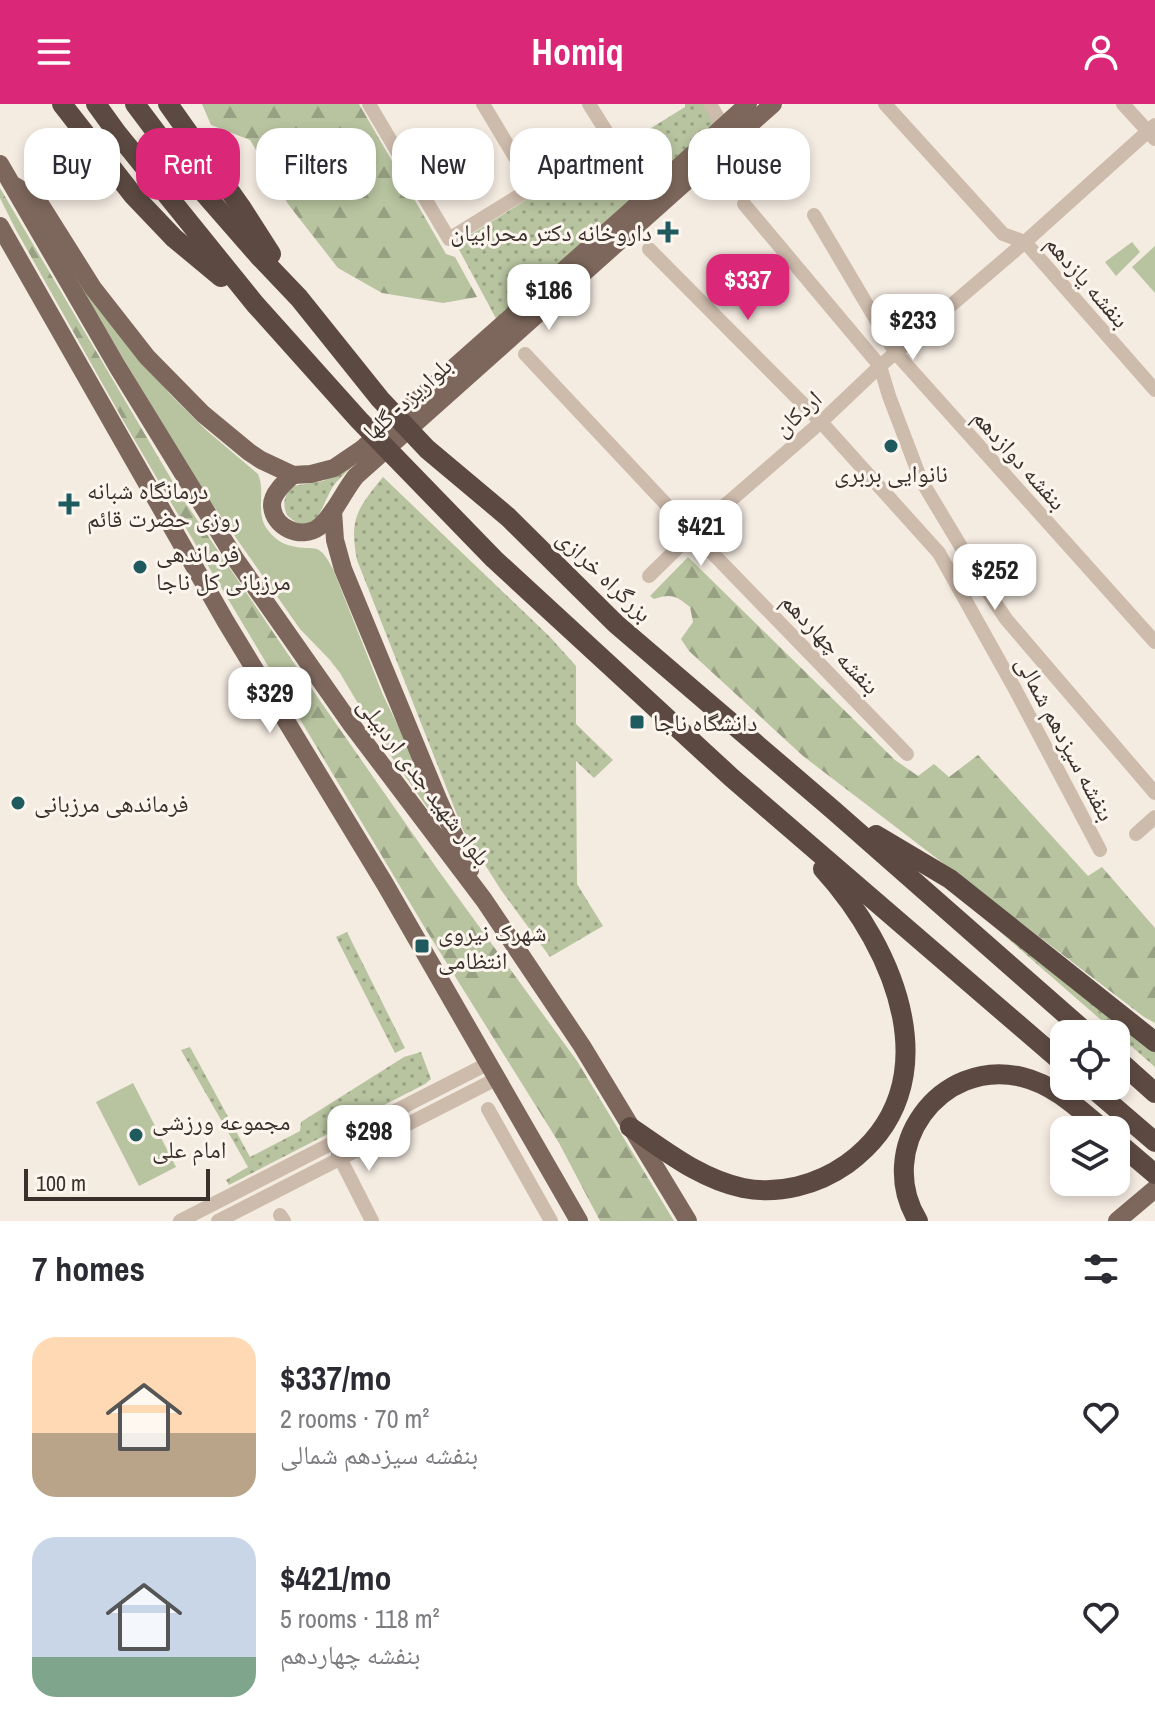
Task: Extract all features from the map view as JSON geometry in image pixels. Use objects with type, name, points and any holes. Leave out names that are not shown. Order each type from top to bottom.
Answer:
[{"type":"highway","points":[[62,104],[133,195],[174,238],[255,304]]},
{"type":"highway","points":[[96,104],[255,304],[359,420],[494,559],[732,778],[1050,1052]]},
{"type":"highway","name":"بزرگراه خرازی","points":[[135,104],[189,176],[299,298],[380,399],[427,449],[508,517],[616,624],[1072,1020]]},
{"type":"highway","points":[[168,104],[241,207],[299,298]]},
{"type":"highway","points":[[630,1127],[718,1181],[759,1190],[796,1187],[834,1173],[863,1151],[883,1126],[903,1082],[904,1021],[883,957],[862,919],[806,851],[732,778]]},
{"type":"highway","points":[[832,809],[950,879],[1155,1042]]},
{"type":"highway","points":[[1130,1071],[1155,1093]]},
{"type":"highway","points":[[918,1221],[904,1180],[909,1139],[928,1106],[957,1084],[994,1075],[1033,1080],[1062,1095],[1087,1116]]},
{"type":"highway","points":[[1106,1100],[1155,1142]]},
{"type":"highway","points":[[1130,1153],[1148,1168]]},
{"type":"main road","name":"بلواریزد- گلها","points":[[333,511],[356,476],[736,116],[773,104]]},
{"type":"main road","points":[[11,183],[37,199],[93,288],[147,357],[203,414],[261,460],[293,475],[311,474],[334,468],[362,449],[736,116]]},
{"type":"main road","name":"بلوار شهید جدی اردبیلی","points":[[0,164],[117,366],[236,560],[351,724],[484,900],[582,1046],[688,1221]]},
{"type":"main road","points":[[0,226],[220,624],[385,884],[579,1221]]},
{"type":"main road","points":[[293,475],[282,485],[272,506],[276,519],[285,528],[301,532],[317,529],[333,511]]},
{"type":"main road","points":[[333,511],[335,540],[343,569],[438,799],[484,900]]},
{"type":"main road","points":[[1117,1221],[1155,1189]]},
{"type":"street","points":[[369,104],[449,239],[512,200]]},
{"type":"street","points":[[483,104],[510,149]]},
{"type":"street","points":[[589,104],[604,128]]},
{"type":"street","points":[[710,104],[736,116]]},
{"type":"street","name":"بنفشه یازدهم","points":[[885,104],[1003,234],[1025,242],[1155,390]]},
{"type":"street","points":[[1123,104],[1153,132]]},
{"type":"street","name":"اردکان","points":[[649,576],[895,352],[1153,132]]},
{"type":"street","points":[[744,204],[880,366],[921,480],[1006,619],[1155,793]]},
{"type":"street","name":"بنفشه دوازدهم","points":[[814,215],[895,352],[1155,642]]},
{"type":"street","name":"بنفشه سیزدهم شمالی","points":[[649,249],[821,422],[939,553],[1008,675],[1100,850]]},
{"type":"street","name":"بنفشه چهاردهم","points":[[525,354],[907,754]]},
{"type":"street","points":[[1136,834],[1155,817]]},
{"type":"street","points":[[180,1221],[332,1142],[494,1071]]},
{"type":"street","points":[[218,1221],[340,1159],[494,1071]]},
{"type":"street","points":[[488,1109],[551,1221]]},
{"type":"street","points":[[332,1142],[372,1221]]},
{"type":"green space","points":[[202,104],[359,104],[373,128],[256,128],[256,150],[250,140],[240,136],[240,128],[211,125]]},
{"type":"green space","points":[[685,104],[706,104],[716,125],[713,128],[688,128],[688,151],[672,165],[672,128],[651,128],[685,107]]},
{"type":"green space","points":[[376,133],[392,161],[392,200],[415,200],[446,254],[455,257],[477,297],[443,303],[382,293],[338,268],[286,200],[376,200]]},
{"type":"green space","points":[[0,188],[183,499],[438,870],[577,1061],[674,1221],[600,1221],[559,1143],[428,933],[124,422],[16,230],[0,198]]},
{"type":"green space","points":[[526,200],[634,200],[499,324],[456,244]]},
{"type":"green space","points":[[1132,242],[1140,252],[1116,276],[1105,262]]},
{"type":"green space","points":[[56,245],[169,393],[206,430],[258,474],[263,522],[271,534],[289,545],[317,549],[326,558],[383,695],[460,854],[379,739],[340,673],[300,629],[208,498]]},
{"type":"green space","points":[[1155,246],[1155,293],[1132,267]]},
{"type":"green space","points":[[362,458],[334,485],[312,522],[305,525],[297,523],[287,515],[285,500],[293,486],[323,481]]},
{"type":"green space","points":[[383,477],[550,637],[576,666],[576,724],[613,760],[594,778],[576,761],[577,884],[603,926],[550,957],[501,890],[463,830],[357,560],[354,534],[357,515]]},
{"type":"green space","points":[[688,557],[895,760],[918,776],[934,764],[949,777],[978,755],[1088,876],[1102,867],[1155,928],[1155,1023],[803,756],[689,651],[681,639],[693,622],[690,607],[674,597],[654,599],[650,596]]},
{"type":"green space","points":[[944,883],[1117,1020],[1101,1020]]},
{"type":"green space","points":[[347,932],[405,1048],[395,1053],[336,937]]},
{"type":"green space","points":[[1130,1030],[1155,1050],[1155,1067],[1130,1045]]},
{"type":"green space","points":[[190,1047],[250,1157],[300,1131],[301,1122],[404,1057],[421,1052],[431,1079],[229,1185],[226,1180],[248,1167],[181,1050]]},
{"type":"green space","name":"مجموعه ورزشی امام علی","points":[[133,1083],[176,1167],[139,1186],[96,1102]]},
{"type":"place","name":"داروخانه دکتر محرابیان","points":[[668,232]]},
{"type":"place","name":"نانوایی بربری","points":[[891,446]]},
{"type":"place","name":"درمانگاه شبانه روزی حضرت قائم","points":[[69,504]]},
{"type":"place","name":"فرماندهی مرزبانی کل ناجا","points":[[140,567]]},
{"type":"place","name":"دانشگاه ناجا","points":[[637,722]]},
{"type":"place","name":"فرماندهی مرزبانی","points":[[18,803]]},
{"type":"place","name":"شهرک نیروی انتظامی","points":[[422,946]]},
{"type":"place","name":"مجموعه ورزشی امام علی","points":[[136,1135]]}]
